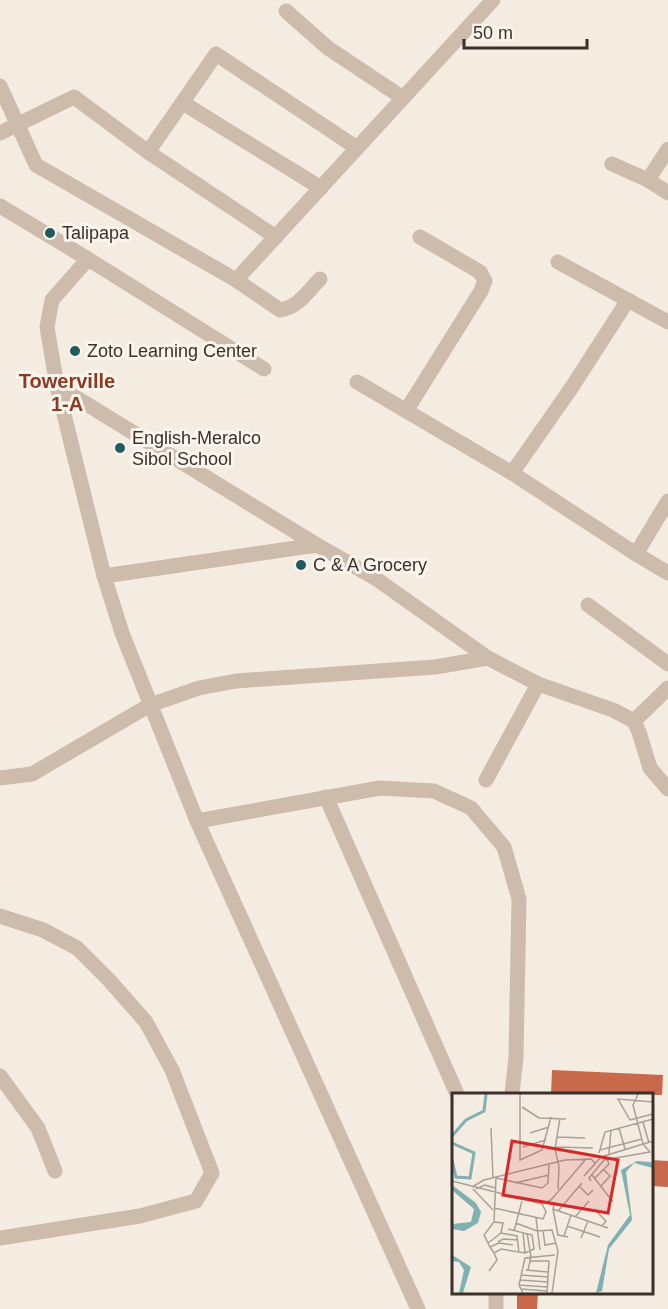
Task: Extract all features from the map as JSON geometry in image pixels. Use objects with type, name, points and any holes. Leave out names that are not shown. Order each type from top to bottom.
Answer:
[{"type":"street","points":[[236,280],[493,0]]},
{"type":"street","points":[[286,11],[328,48],[403,98]]},
{"type":"street","points":[[148,152],[216,54],[357,148]]},
{"type":"street","points":[[0,86],[36,165],[236,280],[280,310],[296,305],[320,279]]},
{"type":"street","points":[[0,133],[74,97],[148,152],[276,237]]},
{"type":"street","points":[[183,103],[321,188]]},
{"type":"street","points":[[648,180],[668,148]]},
{"type":"street","points":[[612,164],[648,180],[668,193]]},
{"type":"street","points":[[0,206],[264,369]]},
{"type":"street","points":[[406,411],[485,281],[480,272],[420,237]]},
{"type":"street","points":[[88,259],[52,300],[47,327],[57,386],[104,576],[122,633],[197,821],[418,1309]]},
{"type":"street","points":[[558,262],[668,322]]},
{"type":"street","points":[[512,473],[572,387],[628,300]]},
{"type":"street","points":[[357,382],[512,473],[668,573]]},
{"type":"street","points":[[57,386],[375,578],[488,658],[538,684],[613,710],[634,720],[650,768],[668,789]]},
{"type":"street","points":[[636,554],[668,501]]},
{"type":"street","points":[[104,576],[317,545]]},
{"type":"street","points":[[588,605],[668,664]]},
{"type":"street","points":[[0,778],[32,774],[150,705],[199,688],[236,681],[435,667],[488,658]]},
{"type":"street","points":[[486,780],[538,684]]},
{"type":"street","points":[[634,720],[668,688]]},
{"type":"street","points":[[197,821],[380,788],[434,791],[471,808],[504,847],[519,899],[516,1057],[512,1093]]},
{"type":"street","points":[[326,797],[456,1093]]},
{"type":"street","points":[[0,916],[43,930],[77,948],[146,1022],[172,1070],[212,1173],[196,1201],[140,1216],[0,1238]]},
{"type":"street","points":[[0,1076],[38,1128],[55,1171]]},
{"type":"building","points":[[552,1070],[663,1075],[662,1095],[653,1095],[653,1093],[551,1093]]},
{"type":"building","points":[[653,1160],[668,1161],[668,1187],[653,1186]]},
{"type":"building","points":[[517,1294],[538,1294],[537,1309],[517,1309]]},
{"type":"place","name":"Talipapa","points":[[50,233]]},
{"type":"place","name":"Zoto Learning Center","points":[[75,351]]},
{"type":"place","name":"English-Meralco Sibol School","points":[[120,448]]},
{"type":"place","name":"C & A Grocery","points":[[301,565]]},
{"type":"district","name":"Towerville 1-A","points":[[67,392]]}]
